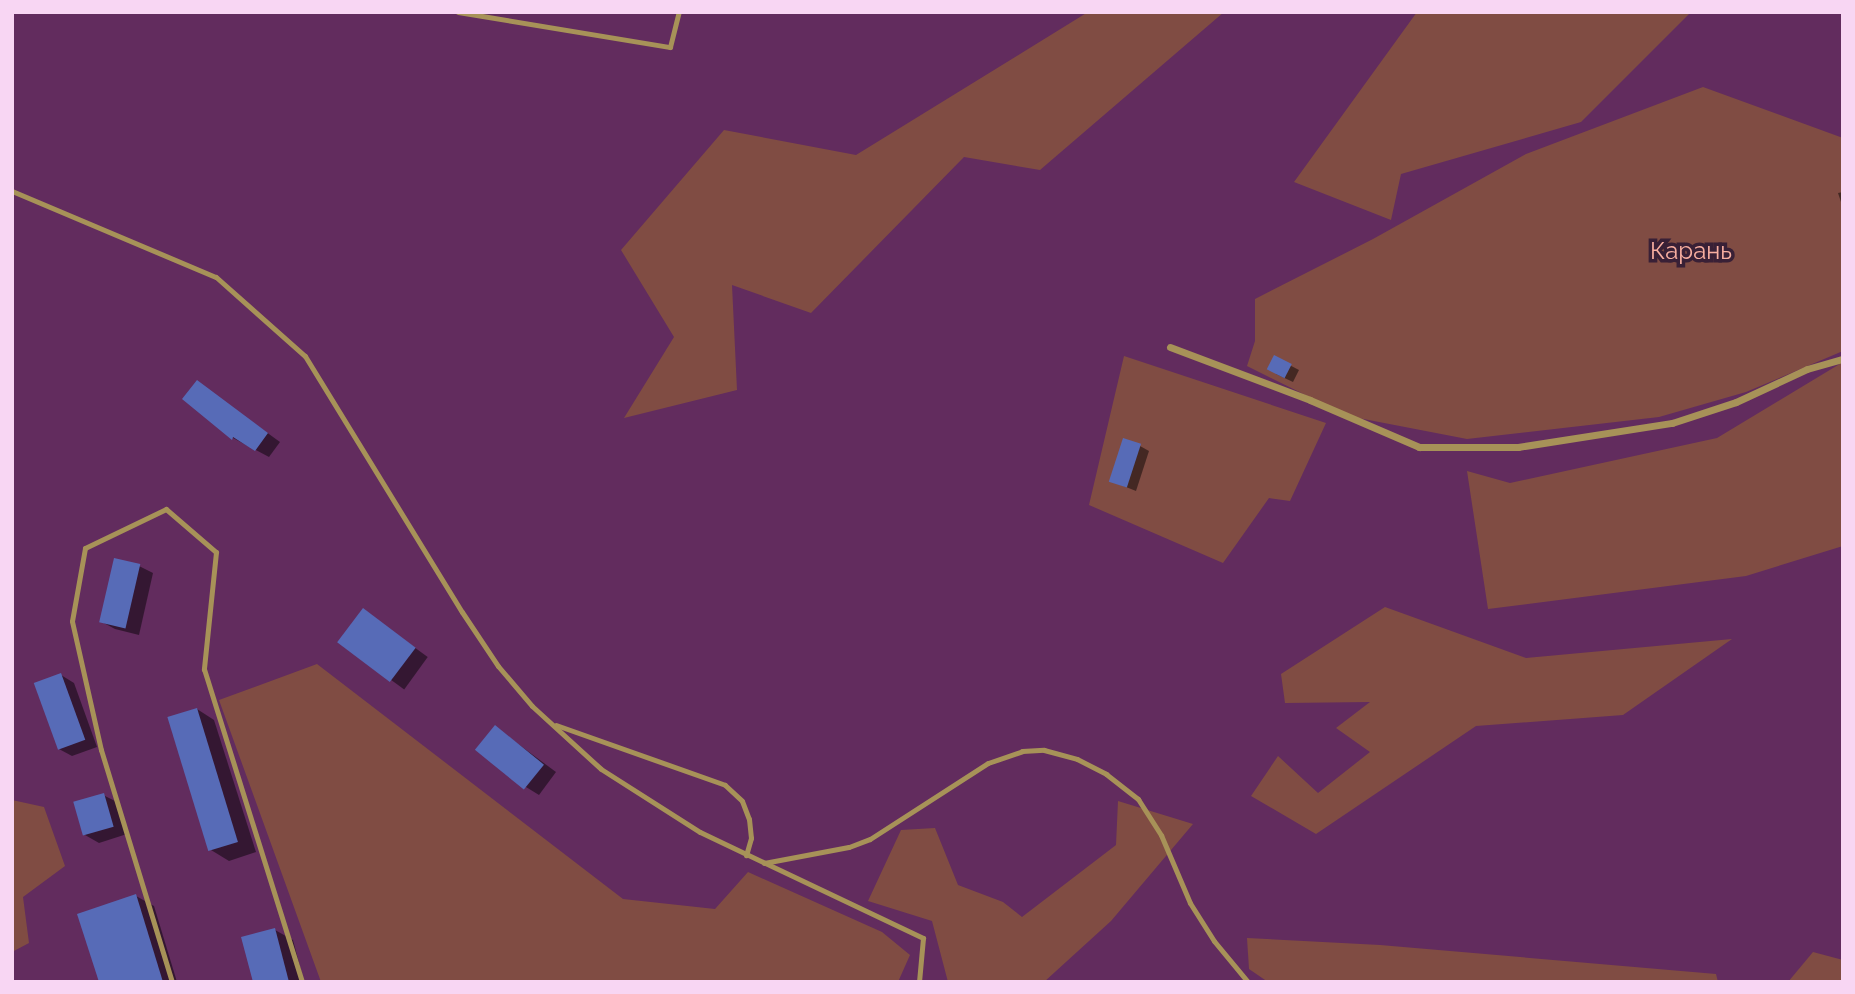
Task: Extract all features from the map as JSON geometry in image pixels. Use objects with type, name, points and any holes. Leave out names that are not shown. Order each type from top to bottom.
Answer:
[{"type":"street","points":[[1170,347],[1310,400],[1419,447],[1518,447],[1671,423],[1736,402],[1807,369],[1843,359]]},
{"type":"lane","points":[[458,12],[670,47],[679,12]]},
{"type":"lane","points":[[12,191],[216,277],[304,356],[498,666],[552,724],[601,769],[699,832],[923,938],[919,982]]},
{"type":"lane","points":[[172,982],[102,750],[72,621],[85,548],[166,509],[216,552],[204,669],[302,982]]},
{"type":"lane","points":[[552,724],[725,785],[742,801],[749,819],[751,838],[746,855]]},
{"type":"lane","points":[[764,863],[849,847],[870,839],[988,762],[1022,751],[1044,750],[1077,759],[1106,774],[1138,799],[1161,835],[1190,903],[1214,941],[1248,982]]},
{"type":"green space","points":[[1088,12],[1224,12],[1040,170],[964,157],[811,313],[732,285],[737,390],[624,418],[674,337],[621,250],[724,130],[856,155]]},
{"type":"green space","points":[[1417,12],[1691,12],[1581,122],[1401,174],[1391,220],[1294,182]]},
{"type":"green space","name":"Карань","points":[[1703,87],[1843,138],[1843,351],[1746,392],[1659,417],[1467,439],[1348,416],[1247,366],[1255,341],[1255,299],[1373,239],[1526,154]]},
{"type":"green space","points":[[1124,356],[1326,423],[1290,501],[1269,498],[1223,563],[1089,505]]},
{"type":"green space","points":[[1843,362],[1843,546],[1746,576],[1488,609],[1467,471],[1510,483],[1717,438]]},
{"type":"green space","points":[[1385,607],[1526,658],[1732,639],[1623,715],[1476,726],[1316,834],[1251,796],[1278,756],[1318,793],[1370,752],[1336,728],[1370,702],[1285,703],[1281,674]]},
{"type":"green space","points":[[317,664],[623,899],[715,909],[748,872],[882,932],[910,955],[898,982],[321,982],[219,700]]},
{"type":"green space","points":[[12,800],[44,807],[65,866],[23,897],[29,943],[12,952]]},
{"type":"green space","points":[[1118,801],[1193,824],[1111,921],[1044,982],[948,982],[932,921],[868,901],[901,830],[935,828],[958,885],[1003,902],[1022,917],[1116,845]]},
{"type":"green space","points":[[1247,938],[1380,945],[1716,974],[1718,982],[1268,982],[1249,969]]},
{"type":"green space","points":[[1813,952],[1843,960],[1843,982],[1788,982]]},
{"type":"building","points":[[1274,355],[1292,364],[1285,378],[1267,369]]},
{"type":"building","points":[[197,380],[268,433],[255,451],[233,437],[232,440],[182,399]]},
{"type":"building","points":[[1123,438],[1141,444],[1127,488],[1109,482]]},
{"type":"building","points":[[114,558],[140,564],[125,628],[99,622]]},
{"type":"building","points":[[363,608],[416,648],[390,682],[337,642]]},
{"type":"building","points":[[61,673],[85,740],[58,750],[34,683]]},
{"type":"building","points":[[197,708],[238,842],[208,851],[167,717]]},
{"type":"building","points":[[495,725],[544,765],[524,790],[475,750]]},
{"type":"building","points":[[104,793],[114,827],[83,835],[73,802]]},
{"type":"building","points":[[136,894],[163,982],[99,982],[77,914]]},
{"type":"building","points":[[275,928],[289,982],[253,982],[241,937]]}]
